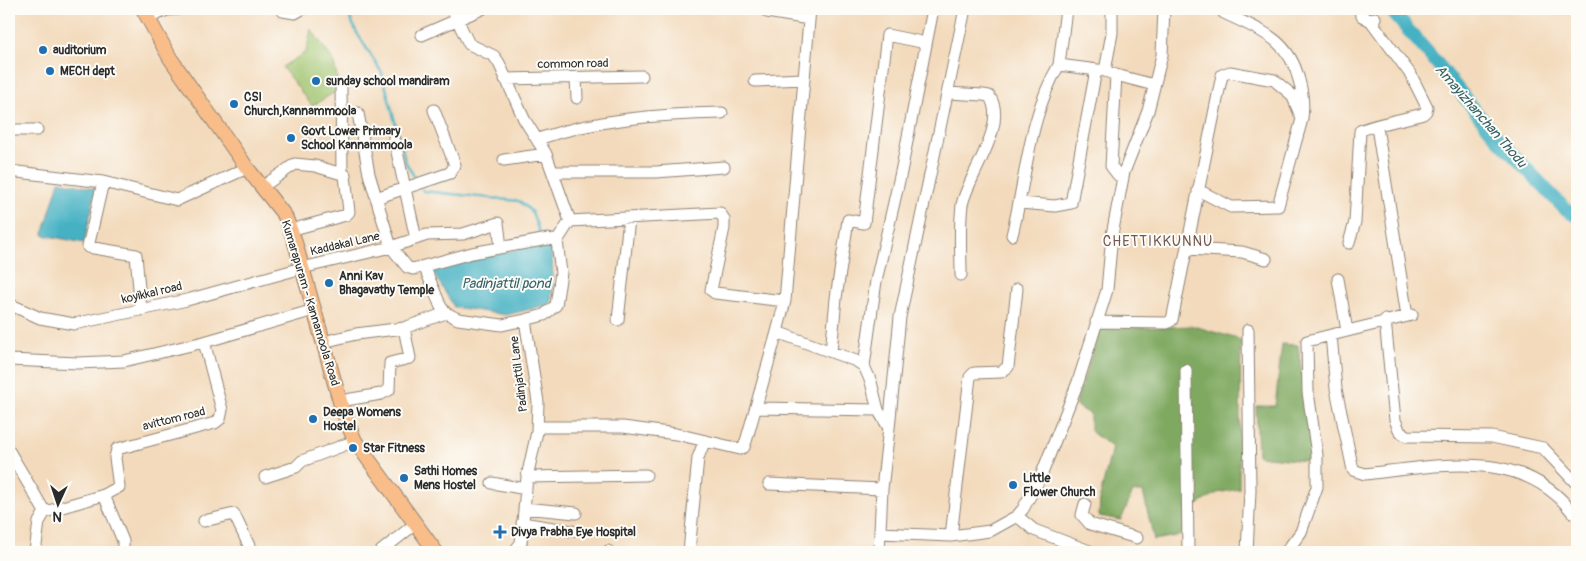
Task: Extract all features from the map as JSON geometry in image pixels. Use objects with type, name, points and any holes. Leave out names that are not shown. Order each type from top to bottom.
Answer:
[{"type":"main road","name":"Kumarapuram - Kannamoola Road","points":[[146,13],[170,58],[247,168],[285,216],[340,401],[355,441],[436,552]]},
{"type":"street","points":[[146,13],[179,9]]},
{"type":"street","points":[[281,9],[295,13],[302,9]]},
{"type":"street","points":[[422,36],[454,14],[482,9]]},
{"type":"street","points":[[889,428],[878,410],[871,382],[864,366],[876,281],[902,172],[933,9]]},
{"type":"street","points":[[879,552],[882,489],[900,316],[965,9]]},
{"type":"street","points":[[1012,235],[1034,131],[1048,87],[1059,65],[1066,9]]},
{"type":"street","points":[[1020,202],[1055,206],[1071,203],[1106,72],[1112,40],[1112,9]]},
{"type":"street","points":[[880,534],[951,536],[990,531],[1016,516],[1023,509],[1041,476],[1078,382],[1107,290],[1112,235],[1124,172],[1148,110],[1162,55],[1164,9]]},
{"type":"street","points":[[1198,190],[1231,207],[1278,206],[1302,119],[1305,101],[1296,66],[1286,49],[1272,37],[1224,13],[1220,9]]},
{"type":"street","points":[[1349,243],[1355,222],[1358,138],[1363,128],[1377,127],[1423,114],[1427,107],[1411,75],[1373,20],[1362,16],[1359,9]]},
{"type":"street","points":[[537,427],[623,427],[676,434],[733,449],[744,447],[785,300],[809,14],[767,12]]},
{"type":"street","points":[[454,14],[469,44],[494,56],[503,69],[505,79],[524,119],[546,154],[570,220]]},
{"type":"street","points":[[831,352],[836,298],[848,220],[864,223],[887,35],[926,43]]},
{"type":"street","points":[[1059,65],[1106,72],[1154,85]]},
{"type":"street","points":[[1106,72],[1111,166],[1118,176],[1124,172]]},
{"type":"street","points":[[1096,322],[1167,323],[1172,320],[1222,75],[1230,72],[1274,80],[1292,95],[1302,119]]},
{"type":"street","name":"common road","points":[[505,79],[642,76]]},
{"type":"street","points":[[576,78],[577,98]]},
{"type":"street","points":[[755,81],[804,79]]},
{"type":"street","points":[[340,86],[342,174]]},
{"type":"street","points":[[948,93],[989,96],[994,104],[992,132],[962,206],[961,275]]},
{"type":"street","points":[[376,198],[450,173],[454,169],[434,110]]},
{"type":"street","points":[[358,113],[376,198],[391,247],[427,235],[463,234],[498,223],[501,248]]},
{"type":"street","points":[[538,139],[584,125],[684,114],[722,113]]},
{"type":"street","points":[[1286,552],[1301,532],[1317,487],[1317,455],[1308,392],[1308,341],[1385,320],[1394,320],[1412,315],[1407,316],[1377,127]]},
{"type":"street","points":[[9,130],[37,130]]},
{"type":"street","points":[[394,138],[416,239]]},
{"type":"street","points":[[504,160],[546,154]]},
{"type":"street","points":[[262,187],[294,164],[315,166],[346,175],[349,212],[346,215],[290,230]]},
{"type":"street","points":[[553,172],[656,172],[724,167]]},
{"type":"street","points":[[9,171],[103,182],[178,200],[247,168]]},
{"type":"street","points":[[103,182],[88,247],[136,255],[141,310]]},
{"type":"street","points":[[570,220],[629,219],[720,213],[724,219],[724,228],[711,290],[715,294],[785,300]]},
{"type":"street","points":[[618,320],[629,219]]},
{"type":"street","points":[[557,241],[570,220]]},
{"type":"street","name":"Kaddakal Lane","points":[[302,268],[391,247],[407,267],[413,269],[472,252],[548,239],[557,241]]},
{"type":"street","name":"Padinjattil Lane","points":[[514,552],[520,543],[526,489],[537,427],[538,402],[525,320],[544,315],[556,305],[561,273],[557,241]]},
{"type":"street","points":[[1187,249],[1242,252],[1266,259]]},
{"type":"street","points":[[424,266],[441,307],[446,313],[458,319],[502,325],[525,320]]},
{"type":"street","name":"koyikkal road","points":[[9,304],[40,318],[74,324],[141,310],[302,268]]},
{"type":"street","points":[[1338,279],[1348,331]]},
{"type":"street","points":[[951,536],[970,377],[974,373],[1001,372],[1008,367],[1016,289]]},
{"type":"street","points":[[9,360],[78,363],[124,360],[204,342],[314,310]]},
{"type":"street","points":[[323,342],[356,334],[404,328],[446,313]]},
{"type":"street","points":[[1385,320],[1395,420],[1400,432],[1407,436],[1492,437],[1543,448],[1577,484]]},
{"type":"street","points":[[340,401],[381,394],[389,390],[390,363],[410,358],[404,328]]},
{"type":"street","points":[[1247,552],[1250,491],[1248,330]]},
{"type":"street","points":[[777,332],[864,366]]},
{"type":"street","points":[[1331,336],[1336,389],[1353,470],[1365,474],[1469,464],[1509,468],[1526,475],[1561,497],[1573,512],[1577,513]]},
{"type":"street","name":"avittom road","points":[[104,495],[118,487],[115,458],[118,449],[215,423],[220,419],[222,410],[204,342]]},
{"type":"street","points":[[1186,370],[1188,552]]},
{"type":"street","points":[[756,408],[878,410]]},
{"type":"street","points":[[265,477],[296,467],[302,461],[355,441]]},
{"type":"street","points":[[690,552],[698,458],[704,442]]},
{"type":"street","points":[[9,451],[45,512]]},
{"type":"street","points":[[528,476],[646,475]]},
{"type":"street","points":[[492,483],[526,489]]},
{"type":"street","points":[[769,484],[882,489]]},
{"type":"street","points":[[35,552],[38,522],[45,512],[104,495],[124,541],[122,552]]},
{"type":"street","points":[[1085,504],[1082,515],[1090,524],[1137,538]]},
{"type":"street","points":[[524,508],[576,513]]},
{"type":"street","points":[[204,521],[234,514],[252,552]]},
{"type":"street","points":[[1016,516],[1034,530],[1092,552]]},
{"type":"street","points":[[522,523],[572,530]]},
{"type":"street","points":[[380,552],[416,524]]},
{"type":"green space","points":[[311,29],[333,60],[340,89],[312,106],[282,67],[306,52]]},
{"type":"green space","points":[[1194,326],[1241,340],[1239,489],[1217,493],[1193,508],[1182,535],[1154,540],[1143,492],[1133,492],[1121,520],[1099,516],[1100,497],[1112,447],[1090,431],[1090,414],[1075,405],[1100,329]]},
{"type":"green space","points":[[1282,344],[1298,345],[1314,462],[1258,456],[1256,406],[1275,406]]},
{"type":"water","points":[[59,181],[96,189],[84,243],[43,235]]},
{"type":"water","name":"Padinjattil pond","points":[[551,243],[553,275],[551,304],[506,315],[454,307],[433,272],[447,263]]},
{"type":"waterway","points":[[346,9],[357,33],[382,73],[399,137]]},
{"type":"waterway","name":"Amayizhanchan Thodu","points":[[1390,9],[1441,68],[1497,138],[1566,210],[1577,216]]},
{"type":"waterway","points":[[402,147],[405,161],[415,178]]},
{"type":"waterway","points":[[422,189],[423,191],[519,201],[532,212],[539,232]]},
{"type":"place","name":"auditorium","points":[[43,50]]},
{"type":"place","name":"MECH dept","points":[[50,71]]},
{"type":"place","name":"sunday school mandiram","points":[[316,81]]},
{"type":"place","name":"CSI Church,Kannammoola","points":[[234,104]]},
{"type":"place","name":"Govt Lower Primary School Kannammoola","points":[[291,138]]},
{"type":"place","name":"Anni Kav Bhagavathy Temple","points":[[329,283]]},
{"type":"place","name":"Deepa Womens Hostel","points":[[313,419]]},
{"type":"place","name":"Star Fitness","points":[[353,448]]},
{"type":"place","name":"Sathi Homes Mens Hostel","points":[[404,478]]},
{"type":"place","name":"Little Flower Church","points":[[1013,485]]},
{"type":"place","name":"Divya Prabha Eye Hospital","points":[[500,532]]},
{"type":"district","name":"CHETTIKKUNNU","points":[[1158,241]]}]
